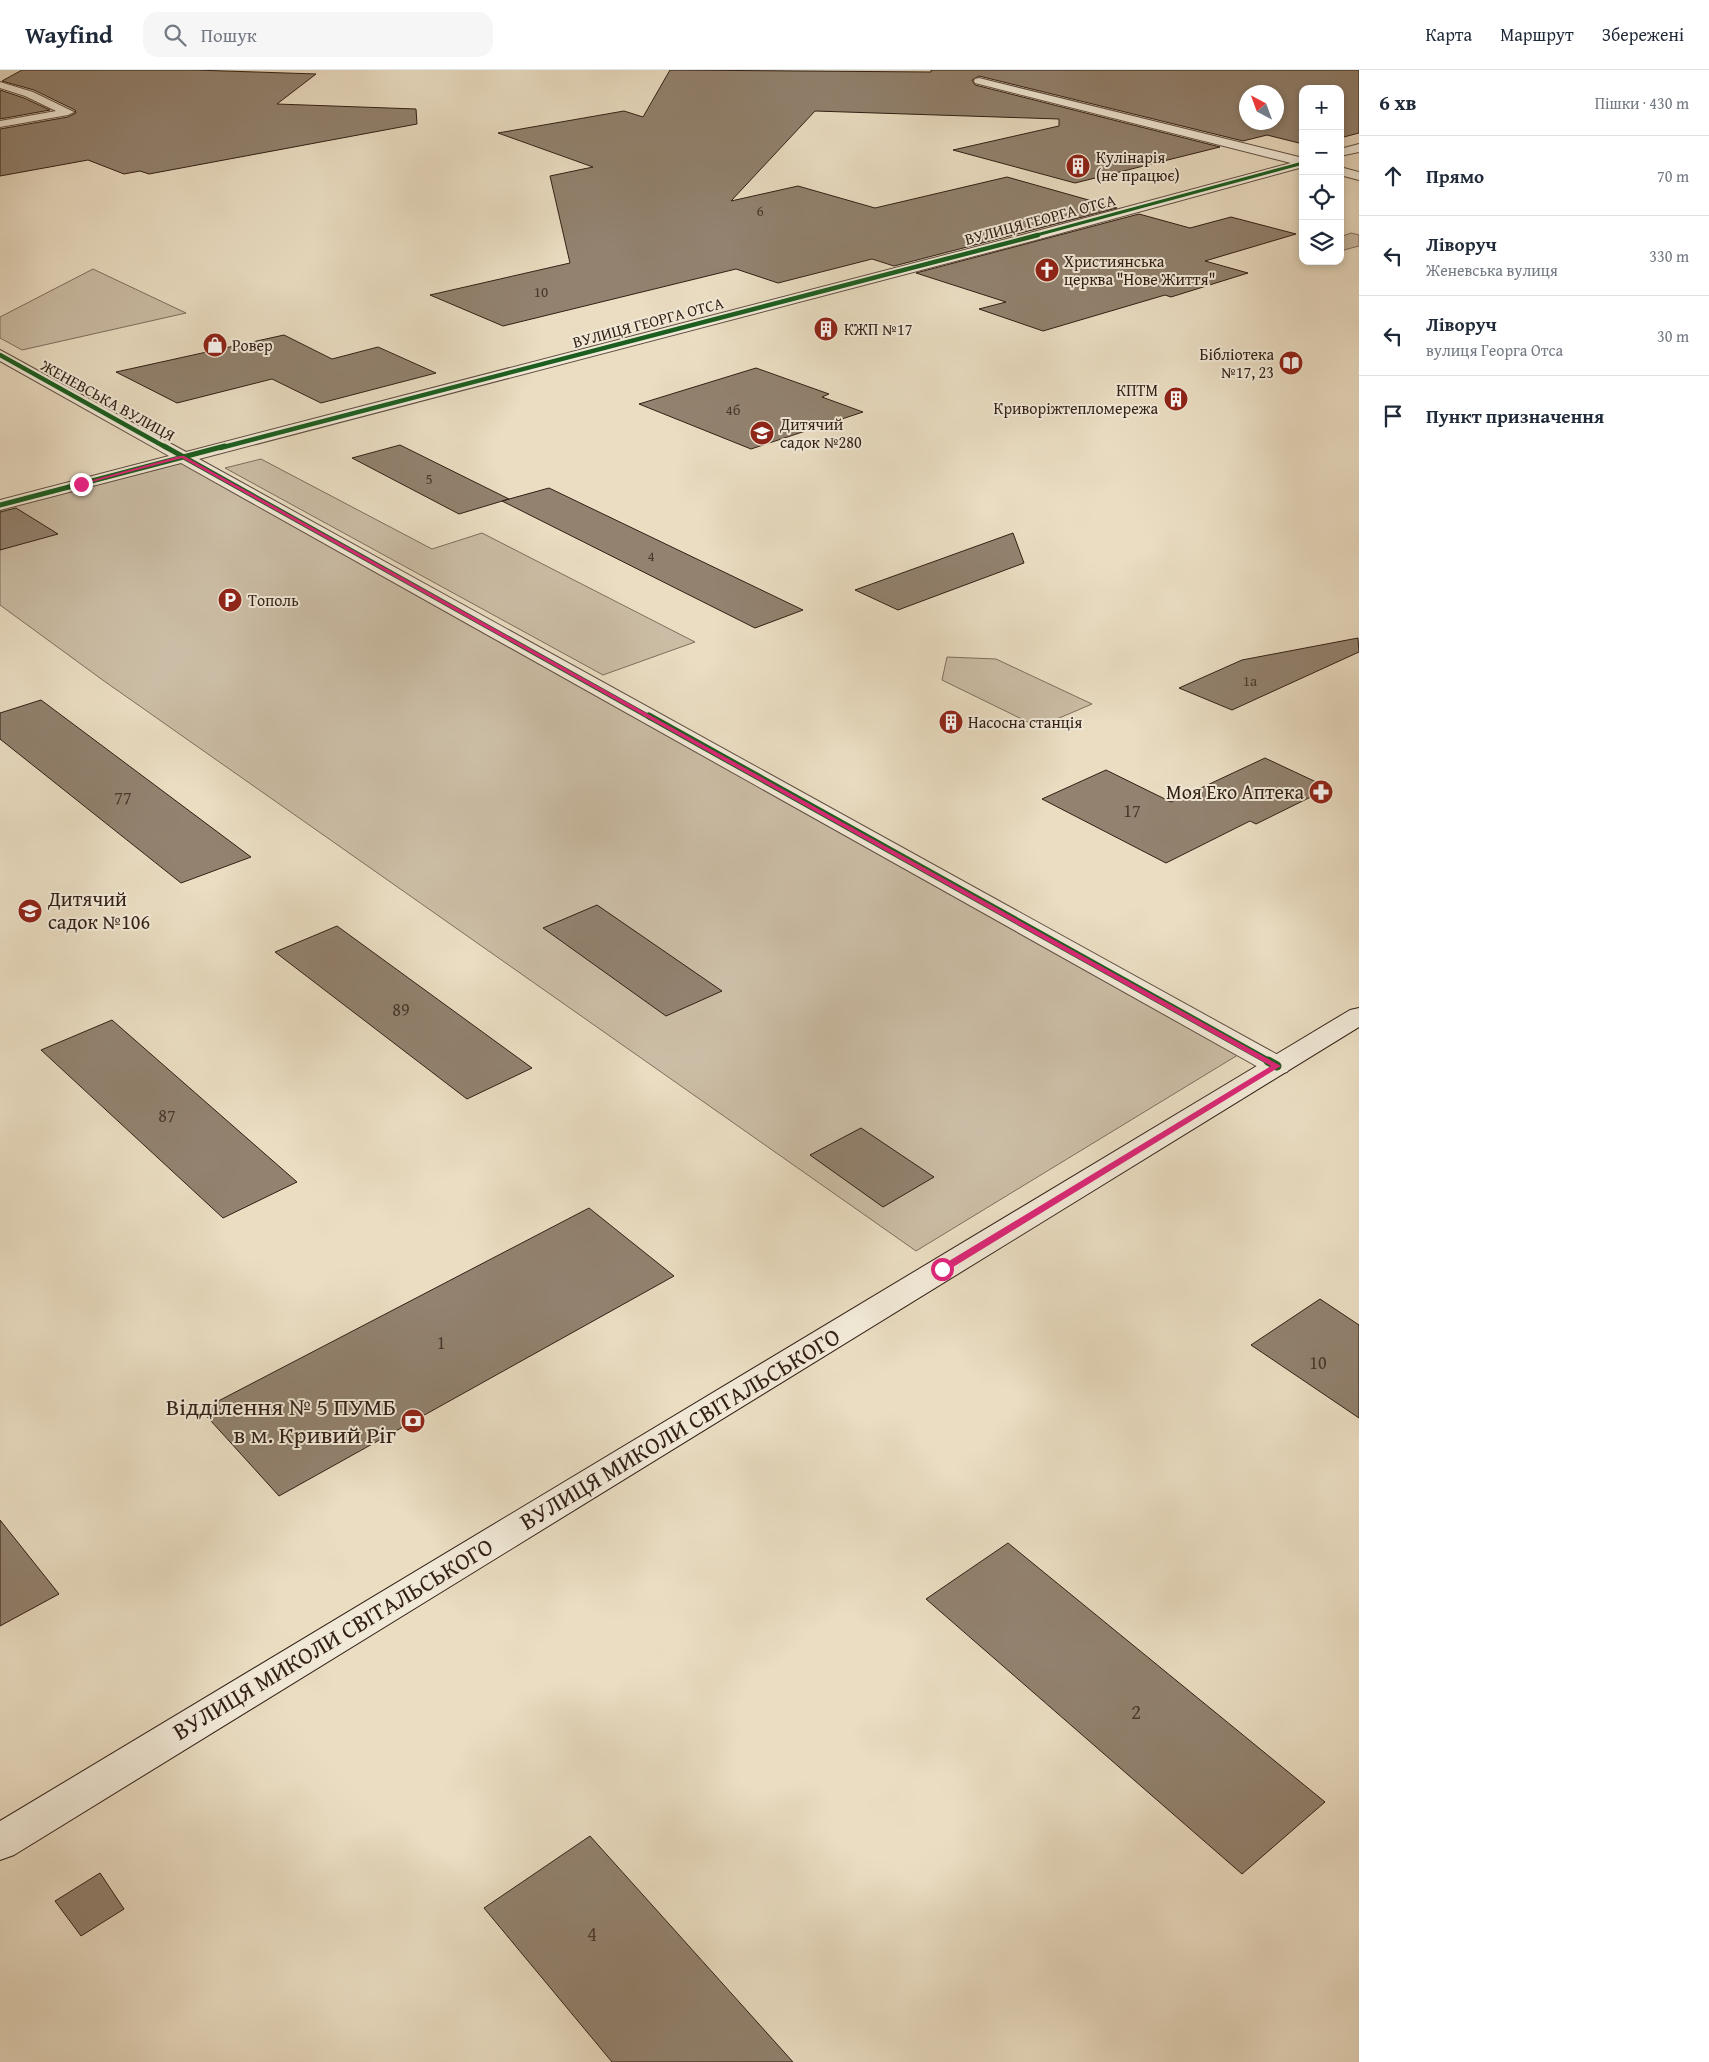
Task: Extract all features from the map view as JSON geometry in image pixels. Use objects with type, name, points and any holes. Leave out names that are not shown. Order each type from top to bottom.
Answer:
[{"type":"street","points":[[980,81],[1299,161]]},
{"type":"street","points":[[0,84],[29,94],[68,112],[0,124]]},
{"type":"street","points":[[1344,152],[1359,148]]},
{"type":"street","name":"ВУЛИЦЯ ГЕОРГА ОТСА","points":[[0,505],[1027,238],[1299,163]]},
{"type":"street","points":[[1344,172],[1359,176]]},
{"type":"street","name":"ЖЕНЕВСЬКА ВУЛИЦЯ","points":[[0,355],[1277,1066]]},
{"type":"street","name":"ВУЛИЦЯ МИКОЛИ СВІТАЛЬСЬКОГО","points":[[0,1842],[1359,1016]]},
{"type":"shaded area","points":[[1351,233],[1359,235],[1359,246],[1344,250],[1344,236]]},
{"type":"shaded area","points":[[93,269],[186,313],[22,350],[0,338],[0,317]]},
{"type":"shaded area","points":[[182,457],[1246,1050],[916,1251],[104,681],[0,605],[0,505]]},
{"type":"shaded area","points":[[261,459],[432,549],[482,533],[695,642],[603,675],[225,468]]},
{"type":"shaded area","points":[[947,657],[996,659],[1092,704],[1038,727],[942,680]]},
{"type":"building","points":[[22,70],[195,70],[316,74],[277,104],[416,109],[417,124],[149,174],[140,171],[124,174],[88,160],[0,176],[0,129],[68,117],[76,113],[75,110],[34,90],[2,81]]},
{"type":"building","points":[[670,70],[931,72],[931,70],[1359,70],[1359,133],[1344,137],[1344,85],[1299,85],[1299,143],[1267,135],[1243,141],[979,76],[972,80],[975,85],[1220,147],[1075,183],[953,150],[1059,126],[1059,119],[815,111],[731,201],[798,186],[875,208],[1007,177],[1117,208],[894,266],[872,259],[778,283],[736,269],[503,326],[430,295],[570,263],[550,176],[593,167],[498,133],[624,111],[643,117]]},
{"type":"building","points":[[0,90],[24,98],[50,110],[0,119]]},
{"type":"building","points":[[1139,214],[1190,228],[1231,217],[1296,234],[1205,261],[1248,273],[1171,297],[1165,295],[1043,331],[979,309],[1006,302],[916,273]]},
{"type":"building","points":[[284,335],[332,359],[378,347],[436,373],[321,403],[272,379],[177,403],[116,372]]},
{"type":"building","points":[[756,368],[829,394],[822,397],[863,412],[751,449],[639,404]]},
{"type":"building","points":[[400,445],[509,499],[459,514],[352,458]]},
{"type":"building","points":[[549,488],[803,610],[755,628],[502,501]]},
{"type":"building","points":[[16,508],[58,534],[0,550],[0,512]]},
{"type":"building","points":[[1013,533],[1024,563],[898,610],[855,590]]},
{"type":"building","points":[[1358,638],[1359,652],[1232,710],[1179,688],[1242,660]]},
{"type":"building","points":[[41,700],[251,857],[181,883],[0,739],[0,713]]},
{"type":"building","points":[[1265,758],[1329,788],[1256,824],[1250,821],[1166,863],[1042,799],[1106,770],[1171,802]]},
{"type":"building","points":[[597,905],[722,991],[666,1016],[543,928]]},
{"type":"building","points":[[337,926],[532,1068],[467,1099],[275,952]]},
{"type":"building","points":[[112,1020],[297,1182],[223,1218],[41,1050]]},
{"type":"building","points":[[861,1128],[934,1177],[883,1207],[810,1155]]},
{"type":"building","points":[[589,1208],[674,1276],[279,1496],[201,1410]]},
{"type":"building","points":[[1320,1299],[1359,1325],[1359,1418],[1251,1345]]},
{"type":"building","points":[[0,1520],[59,1594],[0,1626]]},
{"type":"building","points":[[1008,1543],[1325,1802],[1242,1874],[926,1599]]},
{"type":"building","points":[[590,1836],[793,2062],[612,2062],[484,1908]]},
{"type":"building","points":[[100,1873],[124,1909],[81,1936],[55,1901]]},
{"type":"cycle path","points":[[0,505],[1027,238],[1299,164]]},
{"type":"cycle path","points":[[0,355],[1277,1066]]},
{"type":"place","name":"Кулінарія (не працює)","points":[[1078,166]]},
{"type":"place","name":"Християнська церква \"Нове Життя\"","points":[[1047,270]]},
{"type":"place","name":"КЖП №17","points":[[826,329]]},
{"type":"place","name":"Ровер","points":[[215,345]]},
{"type":"place","name":"Бібліотека №17, 23","points":[[1291,363]]},
{"type":"place","name":"КПТМ Криворіжтепломережа","points":[[1176,399]]},
{"type":"place","name":"Дитячий садок №280","points":[[762,433]]},
{"type":"place","name":"Тополь","points":[[230,600]]},
{"type":"place","name":"Насосна станція","points":[[951,722]]},
{"type":"place","name":"Моя Еко Аптека","points":[[1321,792]]},
{"type":"place","name":"Дитячий садок №106","points":[[30,911]]},
{"type":"place","name":"Відділення № 5 ПУМБ в м. Кривий Ріг","points":[[413,1421]]},
{"type":"route","points":[[81,484],[182,457],[1277,1066],[942,1269]]}]
